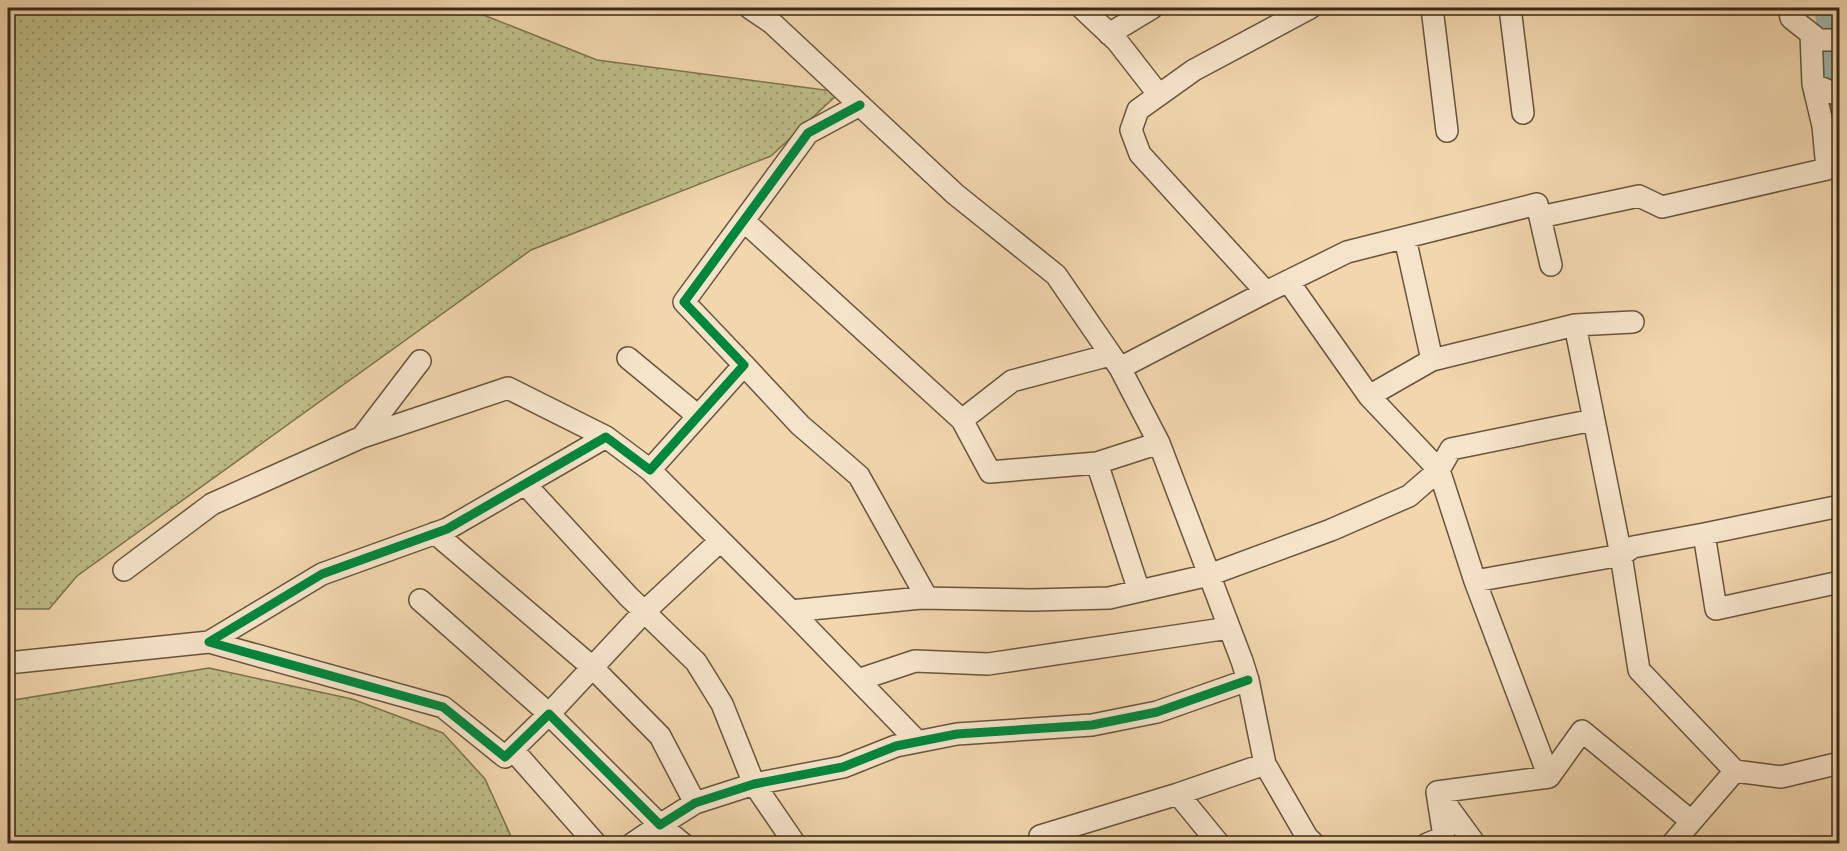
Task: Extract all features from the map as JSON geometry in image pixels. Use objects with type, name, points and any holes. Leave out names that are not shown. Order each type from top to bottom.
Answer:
[{"type":"street","points":[[750,8],[772,23],[955,194],[1056,275],[1115,362],[1159,443],[1229,628],[1248,680],[1264,764],[1307,837],[1314,843]]},
{"type":"street","points":[[1082,8],[1109,34],[1159,95]]},
{"type":"street","points":[[1109,34],[1152,8]]},
{"type":"street","points":[[1266,292],[1140,154],[1131,130],[1138,110],[1194,70],[1311,8]]},
{"type":"street","points":[[1432,8],[1447,130]]},
{"type":"street","points":[[1510,8],[1523,113]]},
{"type":"street","points":[[1540,217],[1639,196],[1662,207],[1827,169],[1824,126],[1813,84],[1826,39],[1791,18],[1789,8]]},
{"type":"street","points":[[1813,84],[1839,96]]},
{"type":"street","points":[[860,105],[808,133],[684,302],[800,425],[859,476],[927,598]]},
{"type":"street","points":[[962,420],[1012,381],[1115,362],[1347,252],[1537,204],[1551,265]]},
{"type":"street","points":[[744,221],[962,420],[990,472],[1097,463],[1159,443]]},
{"type":"street","points":[[1405,238],[1432,360]]},
{"type":"street","points":[[1288,281],[1369,396],[1439,470],[1475,581],[1549,777]]},
{"type":"street","points":[[1369,396],[1432,360],[1575,325],[1633,322]]},
{"type":"street","points":[[1575,325],[1621,555],[1639,670],[1735,771],[1781,777],[1839,763]]},
{"type":"street","points":[[628,358],[698,416]]},
{"type":"street","points":[[362,437],[420,360]]},
{"type":"street","points":[[650,470],[744,365]]},
{"type":"street","points":[[124,570],[212,504],[362,437],[508,388],[606,436],[650,470],[917,741]]},
{"type":"street","points":[[791,611],[927,598],[1033,600],[1109,598],[1209,575],[1331,530],[1409,496],[1439,470],[1451,449],[1593,420]]},
{"type":"street","points":[[209,642],[322,574],[447,529],[606,436]]},
{"type":"street","points":[[1097,463],[1139,591]]},
{"type":"street","points":[[525,484],[644,612],[696,662],[722,704],[754,784],[795,843]]},
{"type":"street","points":[[1475,581],[1621,555],[1633,547],[1839,506]]},
{"type":"street","points":[[435,533],[592,667],[660,736],[695,802]]},
{"type":"street","points":[[1704,534],[1716,609],[1839,582]]},
{"type":"street","points":[[8,663],[209,642],[443,707],[505,757],[549,714],[644,612],[720,541]]},
{"type":"street","points":[[420,600],[549,714],[660,825],[683,843]]},
{"type":"street","points":[[858,680],[915,661],[988,664],[1229,628]]},
{"type":"street","points":[[632,843],[695,802],[754,784],[843,767],[896,746],[957,734],[1092,726],[1157,712],[1248,680]]},
{"type":"street","points":[[1437,792],[1549,777],[1582,731],[1691,821]]},
{"type":"street","points":[[513,750],[596,843]]},
{"type":"street","points":[[1040,836],[1178,794],[1264,764]]},
{"type":"street","points":[[1672,843],[1735,771]]},
{"type":"street","points":[[1427,843],[1444,837],[1437,792]]},
{"type":"street","points":[[1437,792],[1475,843]]},
{"type":"street","points":[[1178,794],[1219,843]]},
{"type":"shaded area","points":[[8,8],[466,8],[597,60],[840,92],[771,156],[531,250],[77,576],[49,609],[8,609]]},
{"type":"shaded area","points":[[209,668],[352,699],[443,733],[485,779],[514,843],[8,843],[8,701]]},
{"type":"waterway","points":[[1822,8],[1833,79]]},
{"type":"waterway","points":[[1837,109],[1840,127]]},
{"type":"cycle path","points":[[860,105],[808,133],[684,302],[744,365],[650,470],[606,437],[447,529],[322,574],[209,642],[443,707],[505,757],[549,714],[660,825],[695,803],[754,784],[843,767],[896,746],[957,734],[1092,725],[1157,712],[1248,680]]}]
